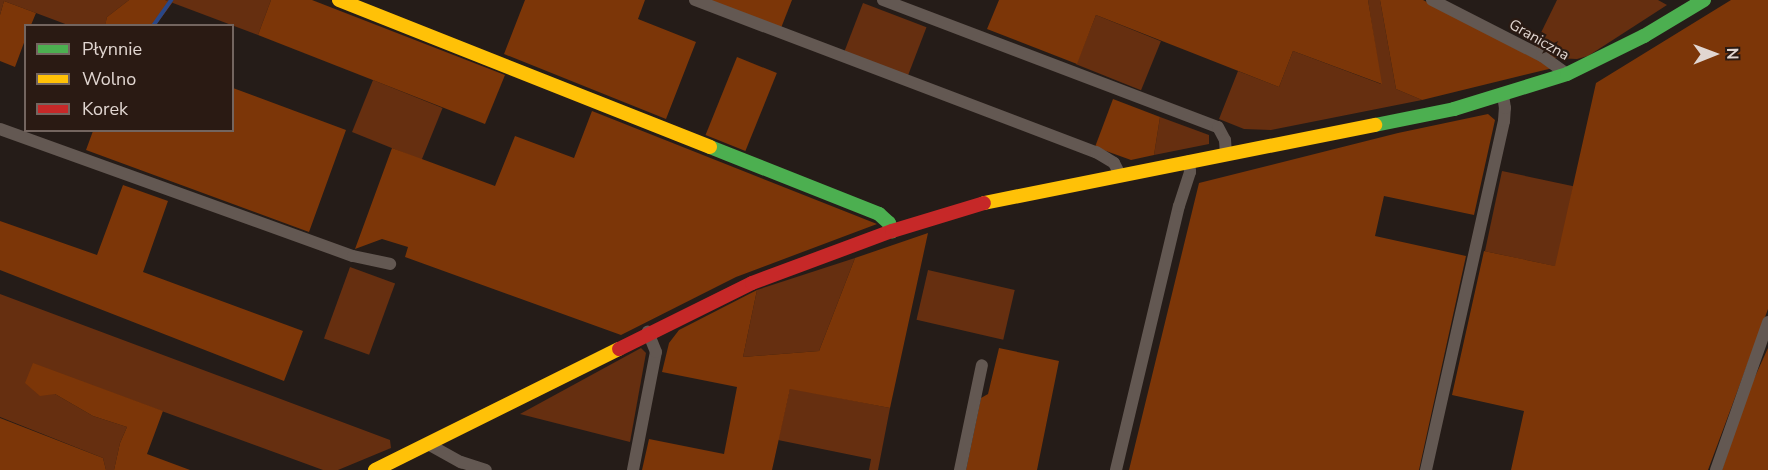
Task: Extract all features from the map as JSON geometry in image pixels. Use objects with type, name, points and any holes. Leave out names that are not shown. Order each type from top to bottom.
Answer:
[{"type":"street","points":[[339,0],[879,214],[889,223],[892,231]]},
{"type":"street","points":[[695,0],[1096,153],[1113,163],[1120,175]]},
{"type":"street","points":[[884,0],[1218,127],[1225,140],[1226,153]]},
{"type":"street","name":"Graniczna","points":[[1432,0],[1542,56],[1567,74]]},
{"type":"street","points":[[375,470],[648,332],[752,283],[892,231],[974,205],[1454,109],[1503,96],[1567,74],[1644,36],[1704,0]]},
{"type":"street","points":[[1426,470],[1504,121],[1506,108],[1503,96]]},
{"type":"street","points":[[0,129],[353,256],[390,264]]},
{"type":"street","points":[[1116,470],[1179,206],[1190,172],[1190,162]]},
{"type":"street","points":[[1716,470],[1768,322]]},
{"type":"street","points":[[633,470],[656,352],[648,332]]},
{"type":"street","points":[[960,470],[982,365]]},
{"type":"street","points":[[428,444],[460,466],[486,470]]},
{"type":"shaded area","points":[[0,0],[129,0],[107,17],[105,24],[65,24],[4,1],[0,15]]},
{"type":"shaded area","points":[[129,0],[165,0],[172,3],[157,24],[105,24],[107,17]]},
{"type":"shaded area","points":[[165,0],[271,0],[258,35],[234,24]]},
{"type":"shaded area","points":[[271,0],[312,0],[505,75],[485,124],[258,35]]},
{"type":"shaded area","points":[[525,0],[645,0],[638,19],[696,42],[666,119],[504,54]]},
{"type":"shaded area","points":[[707,0],[792,0],[781,28]]},
{"type":"shaded area","points":[[999,0],[1368,0],[1382,84],[1293,51],[1279,87],[1096,15],[1077,64],[987,29]]},
{"type":"shaded area","points":[[1368,0],[1380,0],[1396,89],[1422,100],[1271,130],[1244,129],[1219,119],[1238,71],[1279,87],[1293,51],[1381,84]]},
{"type":"shaded area","points":[[1380,0],[1423,0],[1553,68],[1422,100],[1396,89]]},
{"type":"shaded area","points":[[1557,0],[1658,0],[1667,5],[1588,56],[1577,59],[1554,58],[1534,47]]},
{"type":"shaded area","points":[[1731,0],[1768,0],[1768,309],[1708,470],[1511,470],[1524,411],[1452,395],[1484,251],[1555,266],[1596,83]]},
{"type":"shaded area","points":[[4,1],[36,13],[31,24],[24,24],[24,43],[15,67],[0,61],[0,15]]},
{"type":"shaded area","points":[[863,3],[926,27],[907,77],[844,52]]},
{"type":"shaded area","points":[[1096,15],[1161,41],[1141,90],[1076,64]]},
{"type":"shaded area","points":[[737,57],[777,73],[745,151],[706,135]]},
{"type":"shaded area","points":[[373,80],[443,108],[422,160],[352,132]]},
{"type":"shaded area","points":[[234,88],[346,130],[309,232],[86,150],[93,132],[234,132]]},
{"type":"shaded area","points":[[1113,99],[1160,117],[1154,155],[1131,160],[1095,147]]},
{"type":"shaded area","points":[[592,111],[877,224],[736,277],[621,335],[405,257],[408,247],[382,239],[355,249],[392,148],[495,186],[515,136],[574,158]]},
{"type":"shaded area","points":[[1488,114],[1495,120],[1474,215],[1384,196],[1375,236],[1466,256],[1419,470],[1129,470],[1199,183],[1398,133]]},
{"type":"shaded area","points":[[1160,117],[1209,135],[1209,144],[1154,155]]},
{"type":"shaded area","points":[[1502,171],[1573,186],[1556,266],[1485,251]]},
{"type":"shaded area","points":[[123,185],[168,201],[143,272],[303,331],[284,381],[0,270],[0,221],[97,255]]},
{"type":"shaded area","points":[[928,233],[890,408],[790,389],[772,470],[642,470],[649,439],[724,454],[737,387],[662,372],[669,343],[679,330],[757,290],[743,357],[819,351],[855,258]]},
{"type":"shaded area","points":[[855,258],[819,351],[743,357],[757,290]]},
{"type":"shaded area","points":[[350,267],[395,283],[369,355],[324,338]]},
{"type":"shaded area","points":[[928,270],[1015,290],[1003,340],[917,320]]},
{"type":"shaded area","points":[[0,294],[390,440],[391,448],[338,470],[323,470],[33,364],[55,394],[93,416],[127,427],[120,443],[114,470],[106,470],[103,458],[0,417]]},
{"type":"shaded area","points":[[641,348],[646,353],[630,442],[520,414]]},
{"type":"shaded area","points":[[999,348],[1059,361],[1037,470],[966,470],[981,398],[988,394]]},
{"type":"shaded area","points":[[1768,348],[1768,470],[1722,470],[1748,392]]},
{"type":"shaded area","points":[[33,363],[163,411],[147,454],[190,470],[114,470],[120,443],[127,427],[93,416],[55,394],[40,396],[25,383]]},
{"type":"shaded area","points":[[790,388],[890,408],[878,470],[869,470],[871,459],[778,440]]},
{"type":"shaded area","points":[[0,418],[103,458],[106,470],[0,470]]},
{"type":"waterway","points":[[154,24],[171,0]]},
{"type":"traffic: fast","points":[[1375,125],[1454,109],[1567,74],[1644,36],[1704,0]]},
{"type":"traffic: fast","points":[[710,147],[879,214],[889,223],[892,231]]},
{"type":"traffic: slow","points":[[339,0],[710,147]]},
{"type":"traffic: slow","points":[[984,203],[1375,125]]},
{"type":"traffic: slow","points":[[375,470],[619,349]]},
{"type":"traffic: jam","points":[[619,349],[752,283],[892,231],[984,203]]}]
